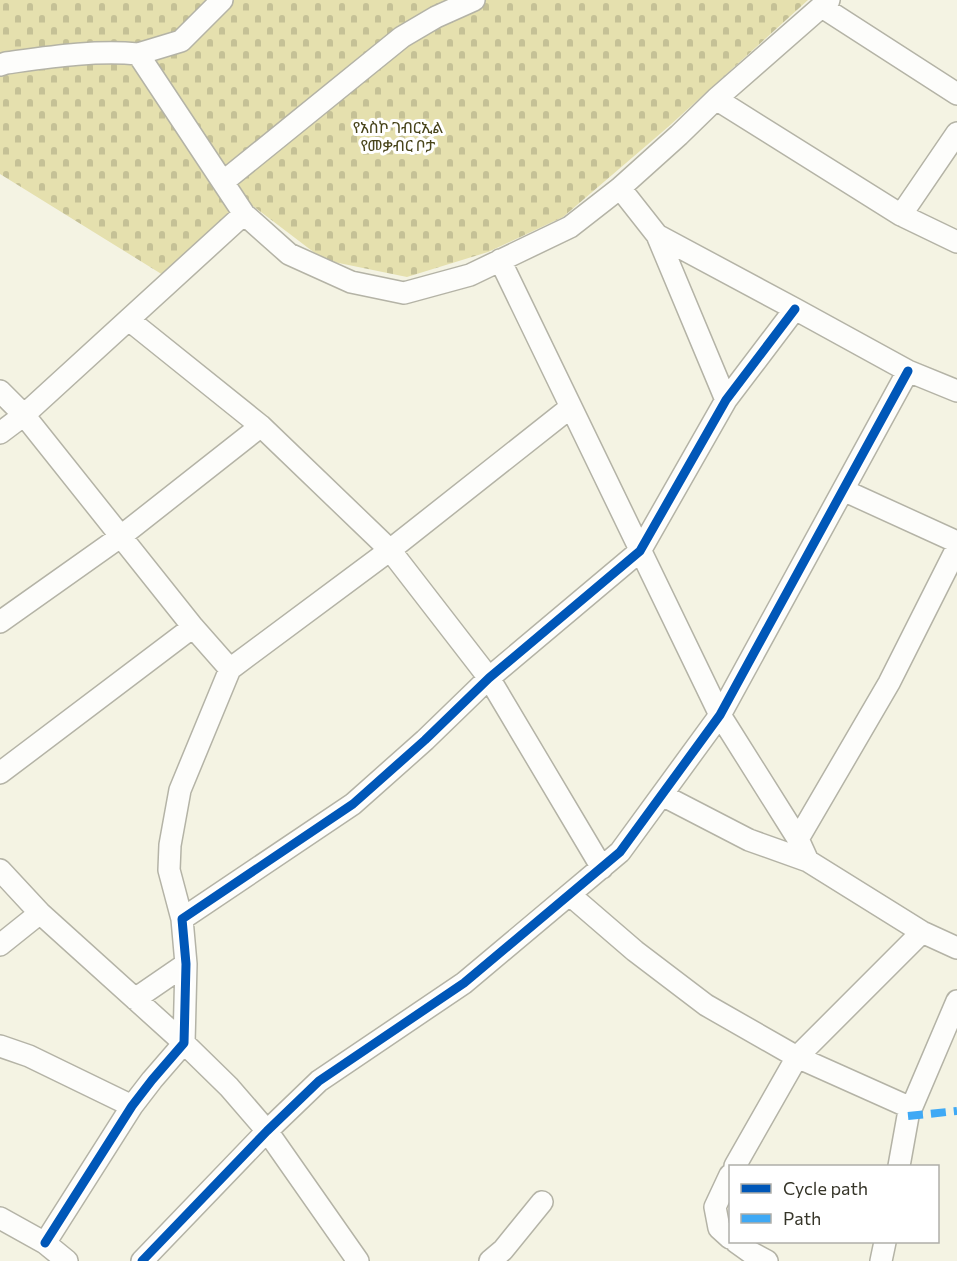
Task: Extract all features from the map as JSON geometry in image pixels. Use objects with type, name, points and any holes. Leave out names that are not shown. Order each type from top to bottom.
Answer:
[{"type":"street","points":[[0,65],[93,52],[138,54],[181,40],[222,0]]},
{"type":"street","points":[[223,182],[402,38],[436,17],[474,0]]},
{"type":"street","points":[[138,54],[244,214],[289,254],[351,282],[404,293],[470,275],[570,227],[620,188],[716,99],[825,4],[957,94]]},
{"type":"street","points":[[716,99],[901,215],[957,242]]},
{"type":"street","points":[[901,215],[957,133]]},
{"type":"street","points":[[620,188],[657,235],[726,400]]},
{"type":"street","points":[[0,433],[24,415],[244,214]]},
{"type":"street","points":[[657,235],[908,371],[957,391]]},
{"type":"street","points":[[500,260],[720,715],[798,839],[808,861]]},
{"type":"street","points":[[182,919],[353,804],[425,740],[489,678],[640,551],[726,400],[795,309]]},
{"type":"street","points":[[129,320],[261,426],[390,550],[489,678],[602,868]]},
{"type":"street","points":[[142,1261],[267,1131],[319,1081],[464,983],[620,852],[720,715],[908,371]]},
{"type":"street","points":[[0,391],[24,415],[120,537],[230,669]]},
{"type":"street","points":[[45,1243],[132,1106],[184,1043],[186,964],[182,919],[169,870],[170,845],[180,790],[230,669],[390,550],[571,407]]},
{"type":"street","points":[[0,622],[120,537],[261,426]]},
{"type":"street","points":[[843,490],[957,542]]},
{"type":"street","points":[[798,839],[890,683],[957,548]]},
{"type":"street","points":[[0,773],[193,627]]},
{"type":"street","points":[[662,795],[749,840],[808,861],[922,932],[957,948]]},
{"type":"street","points":[[0,870],[40,913],[184,1043],[229,1087],[267,1131],[357,1261]]},
{"type":"street","points":[[570,895],[635,951],[706,1005],[797,1057],[911,1107]]},
{"type":"street","points":[[0,945],[40,913]]},
{"type":"street","points":[[736,1165],[797,1057],[922,932]]},
{"type":"street","points":[[135,999],[186,964]]},
{"type":"street","points":[[899,1165],[911,1107],[957,1002]]},
{"type":"street","points":[[0,1046],[28,1056],[132,1106]]},
{"type":"street","points":[[729,1177],[715,1207],[719,1228],[729,1237]]},
{"type":"street","points":[[490,1261],[503,1250],[542,1202]]},
{"type":"street","points":[[0,1218],[45,1243],[67,1261]]},
{"type":"street","points":[[737,1243],[767,1261]]},
{"type":"street","points":[[881,1261],[885,1243]]},
{"type":"green space","name":"የአስኮ ገብርኢል የመቃብር ቦታ","points":[[0,0],[808,0],[668,127],[563,217],[488,252],[407,277],[324,260],[253,206],[163,275],[0,174]]},
{"type":"marked path","points":[[908,1116],[957,1111]]},
{"type":"cycle path","points":[[45,1243],[132,1106],[184,1043],[186,964],[182,919],[353,804],[425,740],[489,678],[640,551],[726,400],[795,309]]},
{"type":"cycle path","points":[[142,1261],[267,1131],[319,1081],[464,983],[620,852],[720,715],[908,371]]}]
